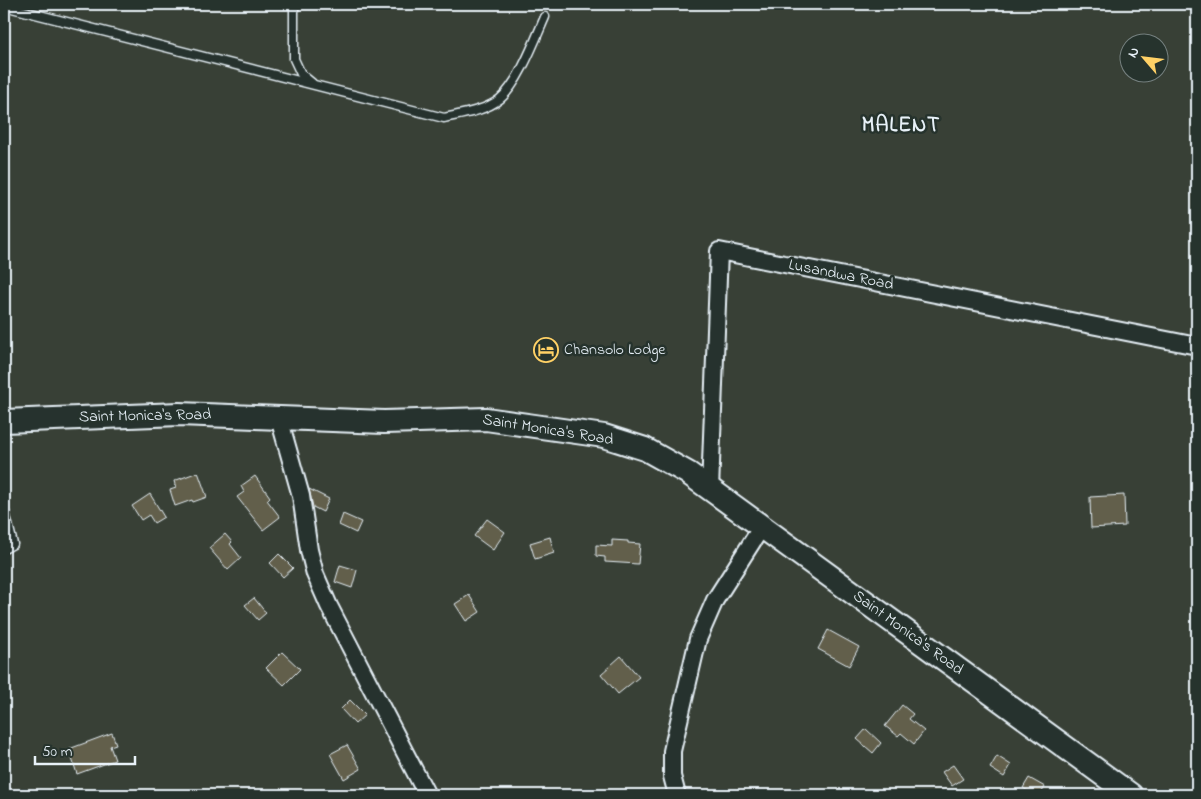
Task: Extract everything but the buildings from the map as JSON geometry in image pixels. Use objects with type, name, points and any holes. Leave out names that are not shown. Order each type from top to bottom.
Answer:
[{"type":"street","name":"Lusandwa Road","points":[[710,490],[719,251],[1197,346]]},
{"type":"street","name":"Saint Monica's Road","points":[[4,421],[179,414],[384,422],[486,418],[604,436],[645,449],[688,473],[761,528],[1131,795]]},
{"type":"street","points":[[279,418],[301,496],[309,550],[315,574],[329,606],[427,795]]},
{"type":"street","points":[[677,795],[672,776],[672,751],[698,639],[715,600],[761,528]]},
{"type":"lane","points":[[294,4],[294,59],[301,74],[313,84]]},
{"type":"lane","points":[[4,6],[444,118],[484,108],[500,99],[519,74],[545,17]]},
{"type":"lane","points":[[4,508],[13,544],[4,550]]},
{"type":"place","name":"Chansolo Lodge","points":[[546,350]]},
{"type":"district","name":"MALENT","points":[[901,126]]}]
